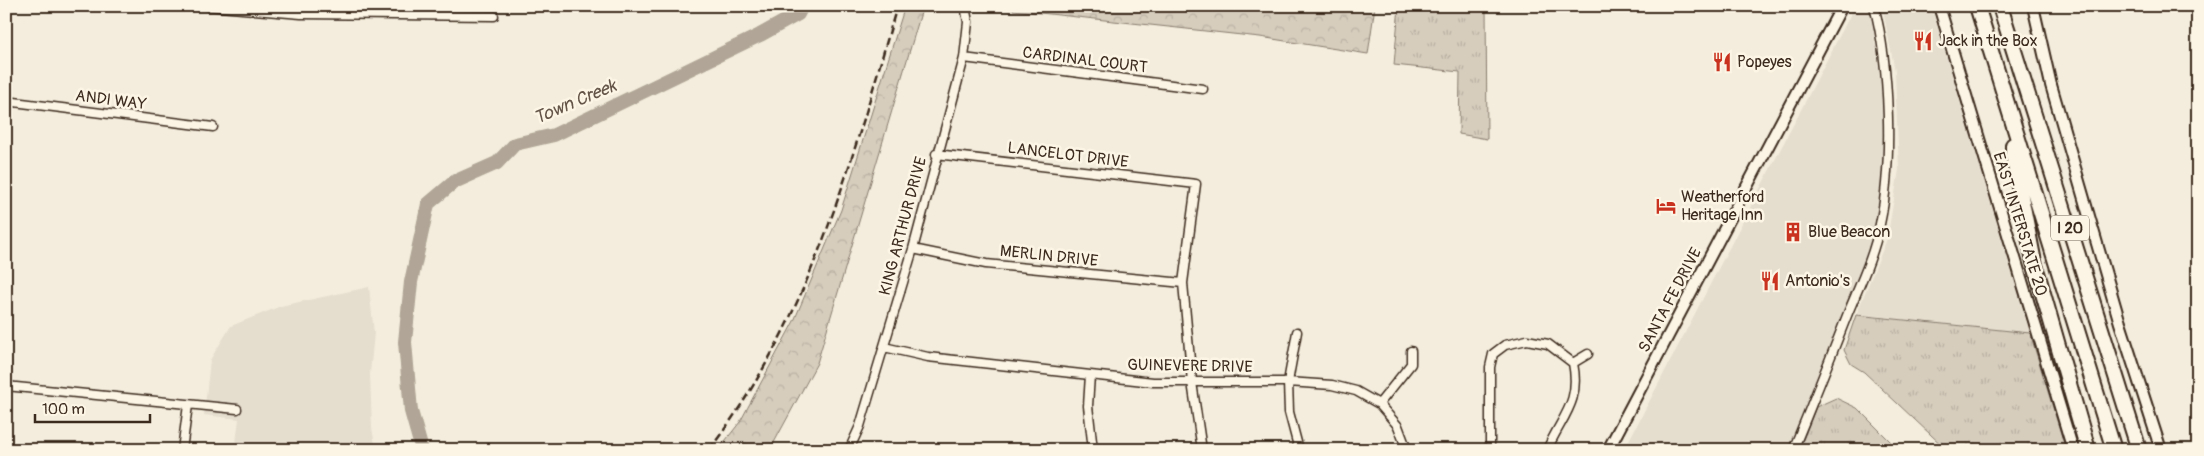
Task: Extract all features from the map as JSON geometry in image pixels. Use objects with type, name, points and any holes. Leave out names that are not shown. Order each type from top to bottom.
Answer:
[{"type":"highway","name":"I 20","points":[[1977,6],[2114,450]]},
{"type":"highway","name":"I 20","points":[[2000,6],[2140,446]]},
{"type":"highway","points":[[2013,124],[2013,156],[2034,262],[2088,450]]},
{"type":"main road","name":"SANTA FE DRIVE","points":[[1608,450],[1842,6]]},
{"type":"main road","name":"EAST INTERSTATE 20","points":[[1939,6],[2073,450]]},
{"type":"main road","points":[[2033,6],[2050,85],[2120,323],[2160,450]]},
{"type":"street","points":[[208,6],[301,14],[494,16]]},
{"type":"street","name":"KING ARTHUR DRIVE","points":[[849,450],[860,426],[913,249],[936,154],[964,58],[968,22],[965,6]]},
{"type":"street","points":[[1793,450],[1868,266],[1880,224],[1887,168],[1886,82],[1879,27],[1874,6]]},
{"type":"street","name":"CARDINAL COURT","points":[[964,58],[1203,89]]},
{"type":"street","name":"ANDI WAY","points":[[6,101],[213,127]]},
{"type":"street","name":"LANCELOT DRIVE","points":[[936,154],[1196,184],[1183,283]]},
{"type":"street","name":"MERLIN DRIVE","points":[[913,249],[986,264],[1183,283]]},
{"type":"street","points":[[1183,283],[1192,382],[1202,450]]},
{"type":"street","points":[[1296,332],[1288,382],[1289,412],[1299,450]]},
{"type":"street","points":[[1490,450],[1490,367],[1494,354],[1505,345],[1527,340],[1548,344],[1573,363],[1576,382],[1573,400],[1547,450]]},
{"type":"street","name":"GUINEVERE DRIVE","points":[[884,347],[928,357],[1153,382],[1288,382],[1332,385],[1356,391],[1379,404],[1398,426],[1407,450]]},
{"type":"street","points":[[1379,404],[1411,364],[1411,351]]},
{"type":"street","points":[[1573,363],[1588,354]]},
{"type":"street","points":[[1090,375],[1088,406],[1093,450]]},
{"type":"street","points":[[6,386],[237,410]]},
{"type":"street","points":[[182,450],[188,405]]},
{"type":"shaded area","points":[[1855,6],[1870,7],[1885,109],[1884,177],[1879,211],[1861,274],[1787,450],[1624,450]]},
{"type":"shaded area","points":[[1882,6],[1931,6],[2030,333],[1856,315],[1887,239],[1899,170],[1895,71]]},
{"type":"shaded area","points":[[369,287],[374,333],[370,374],[372,428],[376,450],[235,450],[239,419],[204,415],[210,360],[231,326],[281,306]]},
{"type":"green space","points":[[905,6],[923,6],[817,363],[770,450],[718,450],[740,422],[794,321],[841,210]]},
{"type":"green space","points":[[1013,6],[1375,6],[1368,54],[1260,37],[1013,10]]},
{"type":"green space","points":[[1399,6],[1486,6],[1487,139],[1459,134],[1460,72],[1394,65]]},
{"type":"green space","points":[[1856,315],[2030,333],[2066,450],[1947,450],[1864,372],[1851,364],[1844,350]]},
{"type":"green space","points":[[1836,398],[1857,408],[1899,450],[1799,450],[1816,407]]},
{"type":"waterway","name":"Town Creek","points":[[422,450],[411,411],[405,342],[411,282],[428,204],[454,182],[497,163],[515,144],[554,135],[760,35],[798,14],[802,6]]},
{"type":"railway","points":[[709,450],[744,400],[775,348],[801,293],[824,237],[844,180],[897,6]]},
{"type":"place","name":"Jack in the Box","points":[[1923,41]]},
{"type":"place","name":"Popeyes","points":[[1722,62]]},
{"type":"place","name":"Weatherford Heritage Inn","points":[[1666,206]]},
{"type":"place","name":"Blue Beacon","points":[[1793,232]]},
{"type":"place","name":"Antonio's","points":[[1770,281]]}]
